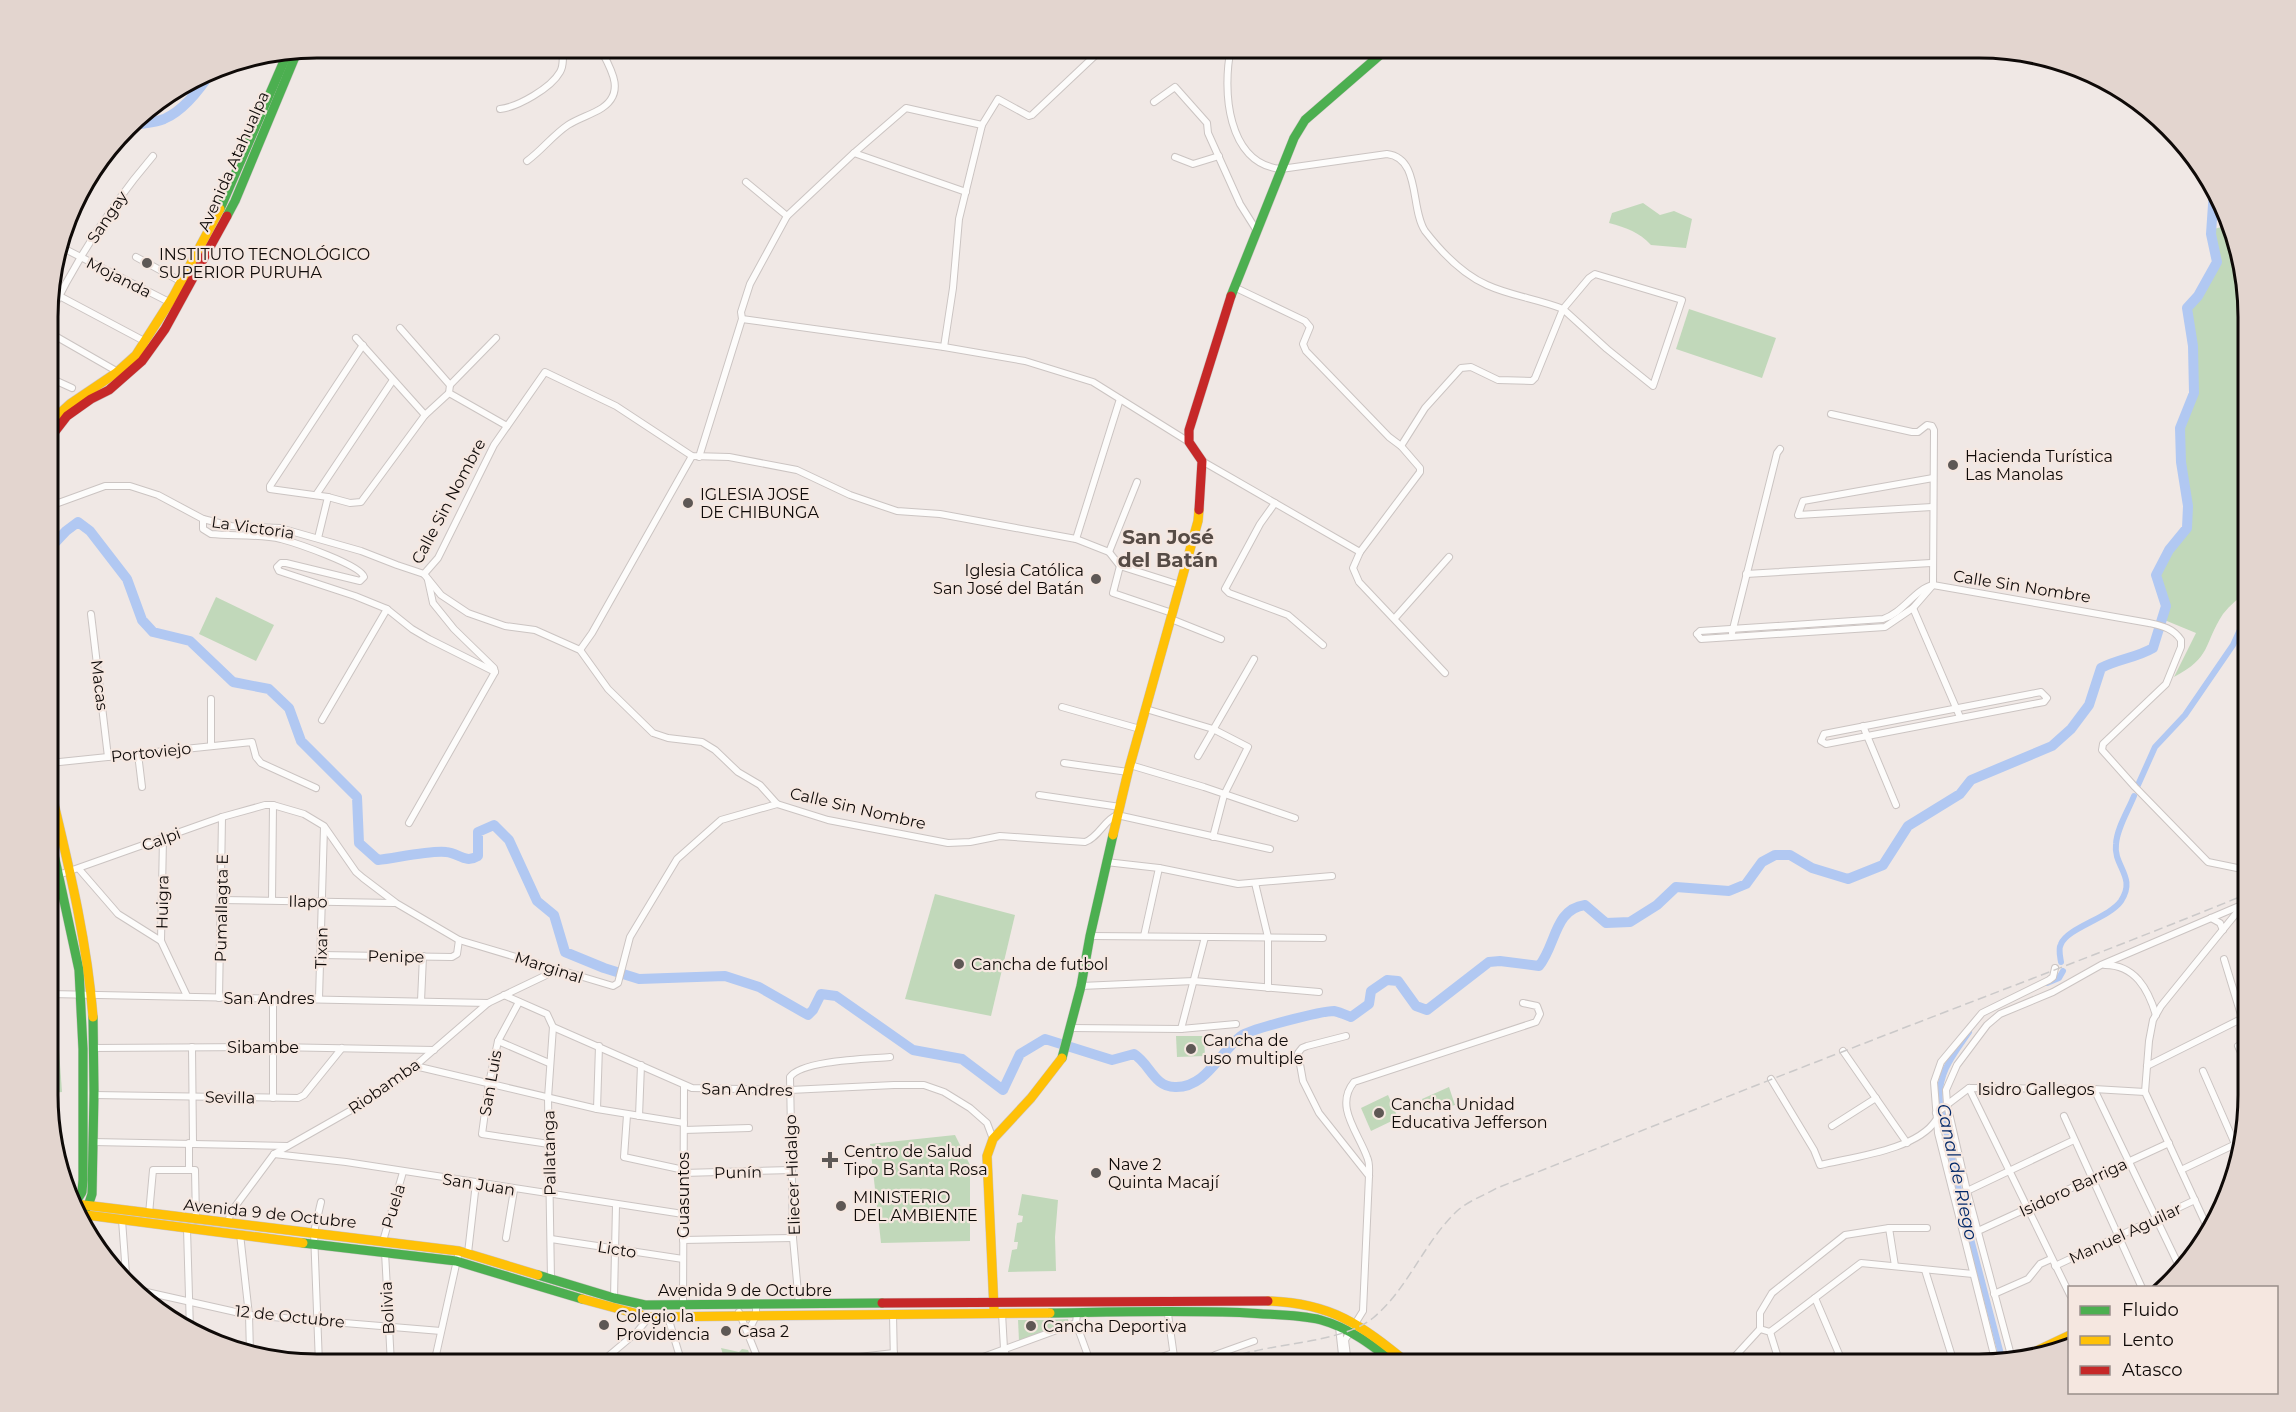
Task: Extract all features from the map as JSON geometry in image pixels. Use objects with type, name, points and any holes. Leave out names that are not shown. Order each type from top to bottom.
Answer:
[{"type":"main road","points":[[998,1313],[993,1302],[987,1156],[993,1139],[1062,1058],[1067,1041],[1118,811],[1198,521],[1202,461],[1189,442],[1189,430],[1234,287],[1294,138],[1305,120],[1376,58]]},
{"type":"main road","name":"Avenida Atahualpa","points":[[58,428],[67,416],[109,390],[142,361],[165,328],[182,282],[235,201],[249,157],[285,69],[291,60]]},
{"type":"main road","name":"Avenida Atahualpa","points":[[285,69],[286,61]]},
{"type":"main road","name":"Avenida Atahualpa","points":[[58,412],[118,372],[146,342],[173,304],[215,229]]},
{"type":"main road","points":[[59,874],[83,931],[91,994],[94,1095],[92,1194],[85,1209]]},
{"type":"main road","points":[[59,874],[79,970],[83,1049],[83,1180],[79,1196]]},
{"type":"main road","name":"Avenida 9 de Octubre","points":[[83,1205],[463,1252],[614,1298],[645,1305],[1220,1301],[1305,1304],[1329,1311],[1394,1354]]},
{"type":"main road","name":"Avenida 9 de Octubre","points":[[88,1215],[456,1261],[614,1310],[649,1317],[998,1313],[1077,1319],[1220,1312],[1300,1316],[1322,1320],[1339,1327],[1352,1327],[1384,1354]]},
{"type":"street","points":[[500,109],[525,102],[560,73],[563,58]]},
{"type":"street","points":[[527,161],[570,124],[602,108],[612,100],[616,88],[615,79],[605,58]]},
{"type":"street","points":[[944,347],[953,288],[959,219],[982,125],[998,99],[1029,116],[1032,115],[1092,58]]},
{"type":"street","points":[[1229,58],[1228,95],[1233,129],[1242,145],[1260,164],[1268,168],[1281,169],[1387,154],[1396,155],[1405,163],[1409,173],[1420,221],[1452,263],[1489,286],[1563,309],[1606,349],[1653,386],[1682,300],[1595,274],[1563,309],[1532,381],[1498,380],[1471,367],[1461,368],[1425,408],[1401,446]]},
{"type":"street","points":[[1154,102],[1175,87],[1207,123],[1208,133],[1240,204],[1257,231]]},
{"type":"street","points":[[699,457],[742,319],[741,312],[750,284],[787,216],[906,108],[982,125]]},
{"type":"street","points":[[854,153],[966,192]]},
{"type":"street","name":"Sangay","points":[[60,295],[122,192],[153,156]]},
{"type":"street","points":[[1175,157],[1193,164],[1219,156]]},
{"type":"street","points":[[746,182],[787,216]]},
{"type":"street","name":"Mojanda","points":[[67,250],[173,304]]},
{"type":"street","points":[[135,257],[182,282]]},
{"type":"street","points":[[1234,287],[1305,321],[1310,327],[1304,344],[1306,351],[1420,468],[1420,472],[1360,552],[1353,568],[1359,582],[1445,673]]},
{"type":"street","points":[[60,296],[146,342]]},
{"type":"street","points":[[742,319],[944,347],[1025,361],[1093,382],[1189,442]]},
{"type":"street","points":[[400,328],[450,385]]},
{"type":"street","points":[[58,338],[118,372]]},
{"type":"street","points":[[356,338],[425,415]]},
{"type":"street","points":[[363,345],[269,488],[328,497],[350,503],[362,502],[425,415],[449,393],[450,385],[496,338]]},
{"type":"street","name":"Calle Sin Nombre","points":[[692,456],[616,406],[548,372],[544,374],[494,445],[438,558],[426,576],[441,595],[473,615],[505,626],[535,630],[580,650],[608,689],[653,733],[668,738],[702,742],[715,750],[738,772],[760,785],[777,804],[828,820],[948,843],[970,842],[1000,836],[1085,842],[1093,839],[1118,811]]},
{"type":"street","points":[[316,495],[393,380]]},
{"type":"street","points":[[58,382],[72,388]]},
{"type":"street","points":[[449,393],[507,426]]},
{"type":"street","points":[[1076,539],[1120,399]]},
{"type":"street","name":"Calle Sin Nombre","points":[[1831,414],[1912,432],[1917,432],[1927,425],[1932,426],[1934,430],[1933,585],[2149,623],[2168,627],[2176,633],[2181,640],[2181,647],[2166,684],[2103,744],[2102,750],[2208,862],[2238,868]]},
{"type":"street","points":[[1732,633],[1777,453],[1780,449]]},
{"type":"street","points":[[580,650],[592,633],[692,456],[729,457],[797,470],[850,495],[897,511],[940,514],[1076,539],[1109,552],[1120,566],[1180,585]]},
{"type":"street","points":[[1202,461],[1360,552]]},
{"type":"street","points":[[1932,507],[1798,515],[1803,501],[1933,478]]},
{"type":"street","points":[[1109,552],[1137,482]]},
{"type":"street","name":"La Victoria","points":[[58,503],[105,486],[130,486],[158,495],[203,519],[231,526],[280,528],[361,550],[426,576]]},
{"type":"street","points":[[318,538],[328,497]]},
{"type":"street","points":[[1275,503],[1260,524],[1225,589],[1229,593],[1287,615],[1323,645]]},
{"type":"street","points":[[203,519],[203,529],[210,534],[279,539],[335,559],[360,571],[364,577],[360,581],[286,563],[280,563],[277,567],[279,571],[387,609],[429,639],[495,672]]},
{"type":"street","points":[[1395,618],[1449,557]]},
{"type":"street","points":[[1746,574],[1932,563]]},
{"type":"street","points":[[1120,566],[1113,592],[1221,639]]},
{"type":"street","points":[[426,576],[433,603],[495,672]]},
{"type":"street","points":[[1732,633],[1883,619],[1891,617],[1925,586],[1933,585]]},
{"type":"street","points":[[1732,633],[1886,627],[1912,608],[1933,585]]},
{"type":"street","points":[[1912,608],[1960,717]]},
{"type":"street","points":[[322,720],[387,609]]},
{"type":"street","name":"Macas","points":[[91,614],[108,757]]},
{"type":"street","points":[[1198,756],[1254,659]]},
{"type":"street","points":[[409,823],[495,672]]},
{"type":"street","points":[[2041,692],[2047,698],[2044,702],[1960,717],[1826,744],[1821,741],[1824,734],[1956,707],[2041,692]]},
{"type":"street","points":[[211,699],[211,746]]},
{"type":"street","points":[[1062,708],[1140,729]]},
{"type":"street","points":[[1146,709],[1213,729],[1249,748],[1224,795],[1213,837]]},
{"type":"street","points":[[1863,726],[1896,805]]},
{"type":"street","name":"Portoviejo","points":[[58,762],[252,742],[256,757],[261,764],[316,788]]},
{"type":"street","points":[[138,754],[142,787]]},
{"type":"street","points":[[1064,763],[1129,769],[1204,787],[1295,818]]},
{"type":"street","points":[[1039,795],[1118,811],[1213,837],[1270,849]]},
{"type":"street","name":"Marginal","points":[[273,805],[304,814],[324,826],[356,872],[396,903],[459,940],[613,986],[618,983],[630,938],[676,860],[721,820],[777,804]]},
{"type":"street","name":"Calpi","points":[[59,874],[79,869],[222,817],[265,805],[273,805]]},
{"type":"street","points":[[272,900],[273,805]]},
{"type":"street","name":"Pumallagta E","points":[[219,998],[222,817]]},
{"type":"street","name":"Tixan","points":[[319,998],[324,826]]},
{"type":"street","name":"Huigra","points":[[163,838],[161,941],[187,996]]},
{"type":"street","points":[[1106,862],[1159,868],[1219,882],[1238,884],[1332,876]]},
{"type":"street","points":[[1144,936],[1159,868]]},
{"type":"street","points":[[79,869],[118,914],[161,941]]},
{"type":"street","points":[[1255,883],[1268,937],[1268,988]]},
{"type":"street","name":"Ilapo","points":[[221,900],[396,903]]},
{"type":"street","points":[[2010,1351],[1946,1105],[1946,1090],[1950,1077],[1987,1025],[2000,1014],[2053,992],[2101,964],[2238,906]]},
{"type":"street","points":[[2205,1221],[2145,1092],[2146,1066],[2149,1041],[2156,1016],[2238,912]]},
{"type":"street","points":[[2211,918],[2220,922],[2223,930]]},
{"type":"street","points":[[1090,936],[1323,938]]},
{"type":"street","points":[[1181,1029],[1205,937]]},
{"type":"street","name":"Penipe","points":[[320,955],[452,957],[456,954],[459,940]]},
{"type":"street","points":[[421,1001],[423,956]]},
{"type":"street","points":[[2224,959],[2238,998]]},
{"type":"street","points":[[2101,964],[2115,965],[2136,976],[2145,986],[2156,1016]]},
{"type":"street","name":"Riobamba","points":[[228,1222],[231,1212],[274,1154],[369,1100],[415,1066],[488,1003],[559,968]]},
{"type":"street","points":[[1993,1353],[1950,1186],[1936,1115],[1934,1082],[1937,1070],[1964,1032],[1982,1013],[2049,980],[2055,968]]},
{"type":"street","points":[[1081,986],[1194,981],[1319,992]]},
{"type":"street","name":"San Andres","points":[[58,994],[488,1003]]},
{"type":"street","name":"San Andres","points":[[504,995],[547,1014],[553,1027],[684,1085],[700,1089],[790,1090],[924,1085],[944,1092],[970,1108],[987,1123],[993,1139]]},
{"type":"street","points":[[273,998],[273,1098]]},
{"type":"street","name":"San Luis","points":[[519,1002],[498,1041],[482,1134],[549,1144]]},
{"type":"street","points":[[1346,1354],[1345,1340],[1363,1311],[1369,1176],[1369,1160],[1346,1108],[1347,1092],[1354,1082],[1536,1022],[1540,1014],[1537,1006],[1523,1003]]},
{"type":"street","points":[[2146,1066],[2238,1020]]},
{"type":"street","points":[[1070,1028],[1181,1029],[1236,1024]]},
{"type":"street","name":"Pallatanga","points":[[551,1279],[548,1098],[553,1027]]},
{"type":"street","points":[[1346,1036],[1302,1048],[1298,1053],[1303,1081],[1319,1113],[1369,1176]]},
{"type":"street","points":[[498,1041],[549,1063]]},
{"type":"street","points":[[597,1109],[599,1046]]},
{"type":"street","name":"Sibambe","points":[[93,1047],[434,1050]]},
{"type":"street","points":[[192,1047],[194,1097],[191,1143],[196,1220]]},
{"type":"street","name":"Sevilla","points":[[94,1095],[301,1097],[342,1048]]},
{"type":"street","points":[[1843,1051],[1907,1143]]},
{"type":"street","name":"Eliecer Hidalgo","points":[[799,1304],[793,1238],[790,1077],[796,1070],[832,1061],[890,1057]]},
{"type":"street","points":[[639,1116],[641,1065]]},
{"type":"street","points":[[415,1066],[684,1127],[749,1128]]},
{"type":"street","points":[[2204,1071],[2234,1133]]},
{"type":"street","name":"Isidro Gallegos","points":[[1771,1079],[1814,1150],[1820,1165],[1907,1143],[1931,1126],[1936,1115],[1946,1105],[1969,1088],[2094,1089],[2145,1092]]},
{"type":"street","name":"Guasuntos","points":[[683,1306],[684,1085]]},
{"type":"street","points":[[1969,1088],[2050,1259],[2068,1290]]},
{"type":"street","points":[[2094,1089],[2177,1261]]},
{"type":"street","points":[[1832,1126],[1876,1098]]},
{"type":"street","name":"Punín","points":[[627,1115],[624,1157],[684,1171],[792,1170]]},
{"type":"street","points":[[2064,1116],[2142,1286]]},
{"type":"street","points":[[1967,1191],[2074,1140]]},
{"type":"street","points":[[93,1142],[287,1146]]},
{"type":"street","name":"Isidoro Barriga","points":[[1978,1231],[2169,1143]]},
{"type":"street","points":[[2181,1170],[2233,1146]]},
{"type":"street","name":"San Juan","points":[[274,1154],[683,1214]]},
{"type":"street","points":[[149,1214],[153,1170],[192,1170]]},
{"type":"street","name":"Puela","points":[[383,1241],[404,1172]]},
{"type":"street","points":[[436,1354],[456,1261],[463,1252],[476,1183]]},
{"type":"street","points":[[506,1238],[514,1190]]},
{"type":"street","name":"Manuel Aguilar","points":[[2055,1266],[2195,1200]]},
{"type":"street","points":[[319,1354],[314,1232],[321,1202]]},
{"type":"street","points":[[614,1298],[616,1205]]},
{"type":"street","points":[[122,1220],[126,1268]]},
{"type":"street","points":[[1889,1228],[1895,1266]]},
{"type":"street","points":[[1737,1354],[1761,1329],[1760,1313],[1772,1293],[1845,1235],[1889,1228],[1927,1228]]},
{"type":"street","points":[[187,1229],[190,1320]]},
{"type":"street","points":[[240,1234],[249,1315],[250,1345]]},
{"type":"street","points":[[683,1240],[793,1238]]},
{"type":"street","name":"Licto","points":[[551,1239],[683,1259]]},
{"type":"street","name":"Bolivia","points":[[385,1252],[389,1354]]},
{"type":"street","points":[[1994,1294],[2028,1279],[2040,1264],[2050,1259]]},
{"type":"street","points":[[1770,1332],[1861,1263],[1973,1274]]},
{"type":"street","points":[[1925,1269],[1951,1354]]},
{"type":"street","name":"12 de Octubre","points":[[152,1293],[249,1315],[441,1331]]},
{"type":"street","points":[[1815,1298],[1839,1354]]},
{"type":"street","points":[[739,1305],[739,1316],[756,1354]]},
{"type":"street","points":[[748,1332],[756,1316],[756,1305]]},
{"type":"street","points":[[998,1313],[1006,1354]]},
{"type":"street","points":[[885,1354],[894,1353],[893,1314]]},
{"type":"street","points":[[1168,1314],[1173,1353]]},
{"type":"street","points":[[610,1354],[637,1332],[649,1317]]},
{"type":"street","points":[[668,1317],[679,1354]]},
{"type":"street","points":[[991,1354],[1077,1319],[1088,1354]]},
{"type":"street","points":[[1339,1327],[1344,1354]]},
{"type":"street","points":[[1761,1329],[1770,1332]]},
{"type":"street","points":[[1770,1332],[1777,1354]]},
{"type":"street","points":[[1218,1354],[1254,1341]]},
{"type":"green space","points":[[1643,203],[1660,215],[1674,211],[1692,219],[1686,248],[1651,245],[1632,231],[1609,223],[1612,213]]},
{"type":"green space","points":[[2221,227],[2224,234],[2233,267],[2237,301],[2238,599],[2223,614],[2201,656],[2186,670],[2174,677],[2196,633],[2162,619],[2169,604],[2156,576],[2188,532],[2191,520],[2192,504],[2186,492],[2184,430],[2195,400],[2196,381],[2196,339],[2190,308],[2200,297],[2220,261],[2214,229]]},
{"type":"green space","points":[[1689,309],[1776,338],[1762,378],[1676,349]]},
{"type":"green space","points":[[216,597],[274,625],[256,661],[199,634]]},
{"type":"green space","name":"Cancha de futbol","points":[[935,894],[1015,915],[991,1016],[905,999]]},
{"type":"green space","points":[[58,1036],[62,1092],[58,1092]]},
{"type":"green space","name":"Cancha de uso multiple","points":[[1176,1036],[1204,1036],[1205,1056],[1177,1057]]},
{"type":"green space","points":[[1449,1087],[1455,1105],[1427,1112],[1422,1099]]},
{"type":"green space","name":"Cancha Unidad Educativa Jefferson","points":[[1388,1095],[1398,1118],[1371,1131],[1361,1108]]},
{"type":"green space","points":[[955,1135],[970,1165],[970,1241],[881,1243],[870,1144]]},
{"type":"green space","points":[[1022,1194],[1058,1200],[1055,1237],[1056,1271],[1008,1272],[1012,1250],[1017,1249],[1018,1242],[1014,1242],[1017,1223],[1022,1222],[1023,1216],[1018,1215]]},
{"type":"green space","points":[[1068,1319],[1069,1323],[1046,1331],[1045,1320]]},
{"type":"green space","name":"Cancha Deportiva","points":[[1018,1320],[1044,1320],[1045,1332],[1019,1341]]},
{"type":"green space","points":[[721,1348],[739,1352],[742,1349],[748,1350],[750,1354],[723,1354]]},
{"type":"waterway","points":[[147,123],[172,115],[186,104],[202,86]]},
{"type":"waterway","points":[[58,540],[78,522],[90,531],[127,579],[142,620],[153,632],[190,641],[233,682],[269,689],[289,708],[301,741],[357,797],[359,843],[378,860],[440,852],[451,853],[466,859],[473,858],[478,856],[478,832],[494,825],[509,840],[537,901],[554,915],[565,952],[639,979],[725,976],[759,987],[808,1015],[821,994],[836,996],[913,1050],[962,1059],[1003,1090],[1020,1054],[1045,1039],[1112,1060],[1134,1054],[1162,1083],[1175,1087],[1186,1086],[1204,1076],[1241,1036],[1271,1025],[1327,1012],[1334,1011],[1351,1017],[1369,1004],[1371,991],[1387,980],[1398,981],[1416,1006],[1427,1010],[1489,962],[1500,961],[1539,966],[1545,958],[1561,921],[1575,908],[1585,905],[1606,923],[1630,922],[1657,905],[1676,887],[1729,891],[1746,884],[1762,862],[1775,855],[1790,855],[1812,868],[1848,879],[1883,865],[1908,826],[1960,794],[1971,780],[2052,746],[2071,729],[2089,705],[2101,668],[2153,648],[2166,606],[2156,575],[2169,550],[2187,528],[2188,506],[2181,462],[2180,428],[2194,393],[2193,346],[2187,308],[2198,296],[2217,262],[2211,234],[2213,207]]},
{"type":"waterway","name":"Canal de Riego","points":[[2138,785],[2155,747],[2185,715],[2233,645],[2238,634]]},
{"type":"waterway","name":"Canal de Riego","points":[[2061,962],[2060,948],[2065,938],[2107,913],[2121,901],[2125,893],[2126,878],[2118,859],[2116,844],[2134,796]]},
{"type":"waterway","name":"Canal de Riego","points":[[2047,983],[2059,978],[2063,971]]},
{"type":"waterway","name":"Canal de Riego","points":[[1969,1032],[1947,1065],[1941,1083],[1940,1103],[1963,1208],[2001,1352]]},
{"type":"railway","points":[[1242,1354],[1332,1336],[1362,1325],[1373,1318],[1406,1280],[1445,1223],[1461,1207],[1497,1188],[2238,898]]},
{"type":"traffic: fast","points":[[1231,296],[1294,138],[1305,120],[1376,58]]},
{"type":"traffic: fast","points":[[227,216],[294,60]]},
{"type":"traffic: fast","points":[[220,209],[284,61]]},
{"type":"traffic: fast","points":[[1062,1058],[1081,986],[1113,835]]},
{"type":"traffic: fast","points":[[58,873],[79,970],[83,1049],[83,1180],[79,1196]]},
{"type":"traffic: fast","points":[[85,1209],[92,1194],[93,1017]]},
{"type":"traffic: fast","points":[[303,1243],[456,1261],[582,1299]]},
{"type":"traffic: fast","points":[[538,1275],[645,1305],[882,1303]]},
{"type":"traffic: fast","points":[[1050,1313],[1198,1312],[1303,1317],[1332,1323],[1383,1354]]},
{"type":"traffic: slow","points":[[58,415],[116,373],[136,355],[173,297],[220,209]]},
{"type":"traffic: slow","points":[[1113,835],[1128,772],[1198,521],[1199,510]]},
{"type":"traffic: slow","points":[[58,821],[82,930],[93,1017]]},
{"type":"traffic: slow","points":[[994,1309],[987,1156],[993,1139],[1031,1098],[1062,1058]]},
{"type":"traffic: slow","points":[[83,1205],[459,1251],[538,1275]]},
{"type":"traffic: slow","points":[[88,1215],[303,1243]]},
{"type":"traffic: slow","points":[[582,1299],[649,1317],[1050,1313]]},
{"type":"traffic: slow","points":[[1268,1301],[1310,1306],[1328,1312],[1360,1327],[1396,1354]]},
{"type":"traffic: slow","points":[[2054,1342],[2068,1336]]},
{"type":"traffic: jam","points":[[58,428],[67,416],[91,399],[109,390],[142,361],[165,329],[227,216]]},
{"type":"traffic: jam","points":[[1199,510],[1202,461],[1189,442],[1189,430],[1231,296]]},
{"type":"traffic: jam","points":[[882,1303],[1268,1301]]},
{"type":"place","name":"INSTITUTO TECNOLÓGICO SUPERIOR PURUHA","points":[[147,263]]},
{"type":"place","name":"Hacienda Turística Las Manolas","points":[[1953,465]]},
{"type":"place","name":"IGLESIA JOSE DE CHIBUNGA","points":[[688,503]]},
{"type":"place","name":"Iglesia Católica San José del Batán","points":[[1096,579]]},
{"type":"place","name":"Cancha de futbol","points":[[959,964]]},
{"type":"place","name":"Cancha de uso multiple","points":[[1191,1049]]},
{"type":"place","name":"Cancha Unidad Educativa Jefferson","points":[[1379,1113]]},
{"type":"place","name":"Centro de Salud Tipo B Santa Rosa","points":[[830,1160]]},
{"type":"place","name":"Nave 2 Quinta Macají","points":[[1096,1173]]},
{"type":"place","name":"MINISTERIO DEL AMBIENTE","points":[[841,1206]]},
{"type":"place","name":"Colegio la Providencia","points":[[604,1325]]},
{"type":"place","name":"Cancha Deportiva","points":[[1031,1326]]},
{"type":"place","name":"Casa 2","points":[[726,1331]]},
{"type":"district","name":"San José del Batán","points":[[1168,548]]}]
